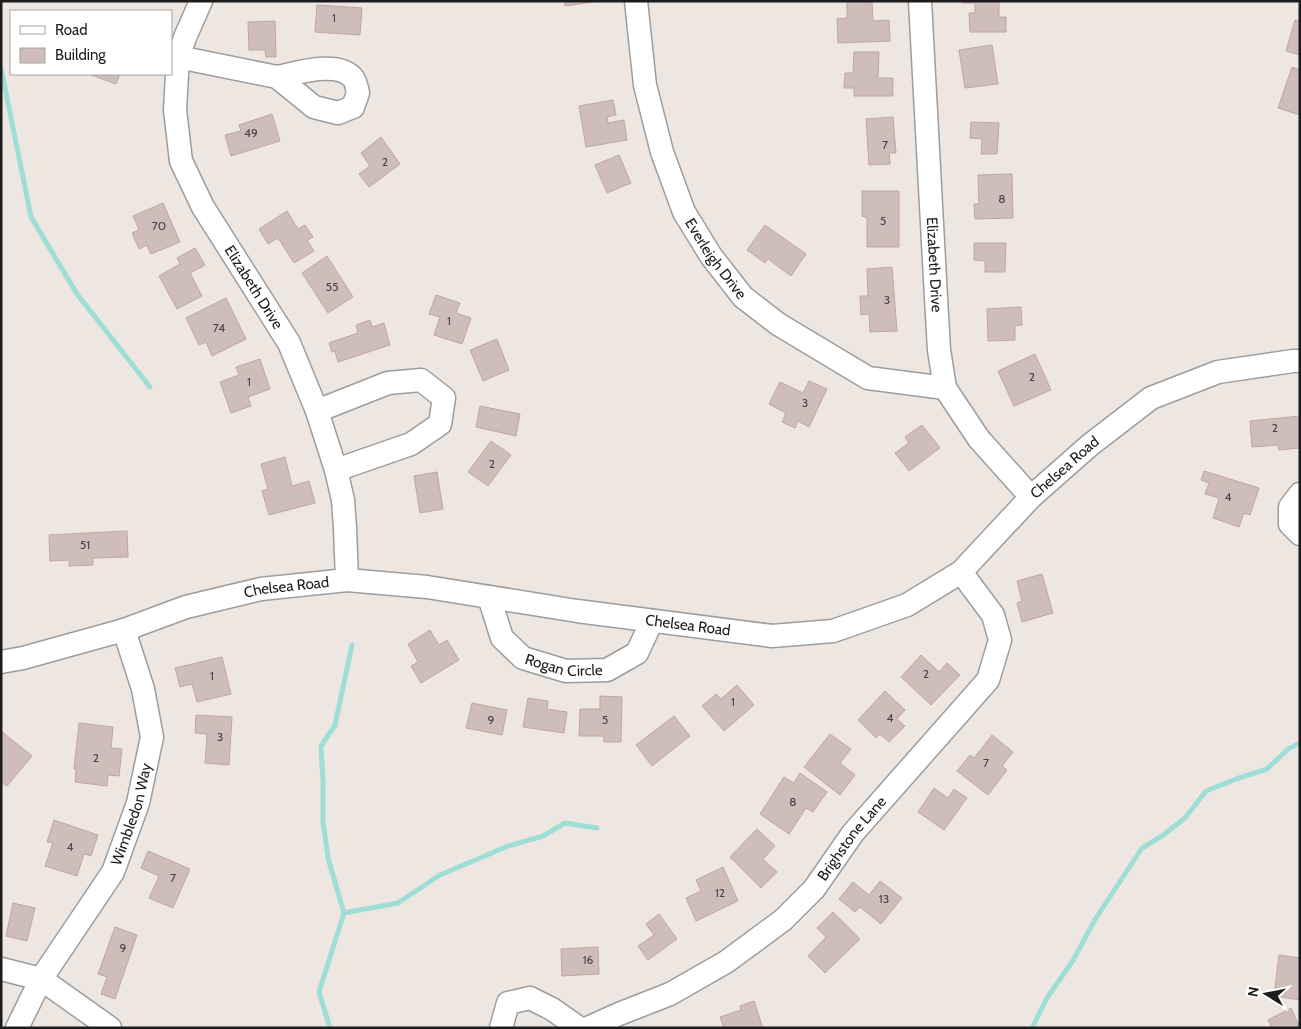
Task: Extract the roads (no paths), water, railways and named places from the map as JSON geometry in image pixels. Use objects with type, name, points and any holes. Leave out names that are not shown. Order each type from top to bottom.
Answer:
[{"type":"street","name":"Elizabeth Drive","points":[[201,1],[178,57],[174,110],[180,161],[203,207],[289,343],[317,411],[336,470],[343,500],[346,528],[347,580]]},
{"type":"street","name":"Everleigh Drive","points":[[636,1],[645,85],[662,152],[684,212],[711,256],[743,297],[778,324],[868,378],[945,388]]},
{"type":"street","name":"Elizabeth Drive","points":[[920,1],[937,307],[945,388],[979,440],[1031,496]]},
{"type":"street","points":[[178,57],[277,77]]},
{"type":"street","name":"Chelsea Road","points":[[1,662],[23,658],[124,630],[186,607],[261,589],[347,580],[427,586],[652,621],[772,636],[833,631],[907,605],[961,572],[1031,496],[1090,445],[1150,398],[1218,372],[1300,361]]},
{"type":"street","points":[[317,411],[388,383],[421,380],[444,398],[440,424],[411,444],[336,470]]},
{"type":"street","points":[[1300,494],[1290,507],[1290,524],[1300,534]]},
{"type":"street","name":"Brighstone Lane","points":[[588,1028],[670,994],[726,962],[783,920],[814,888],[853,833],[988,680],[1000,640],[993,615],[961,572]]},
{"type":"street","name":"Rogan Circle","points":[[489,597],[502,638],[523,658],[566,671],[607,670],[638,653],[652,621]]},
{"type":"street","name":"Wimbledon Way","points":[[17,1028],[41,979],[113,872],[138,803],[152,737],[143,689],[124,630]]},
{"type":"street","points":[[1,969],[41,979],[110,1028]]},
{"type":"street","points":[[501,1028],[508,1003],[530,998],[552,1009],[579,1028]]},
{"type":"waterway","points":[[1,68],[31,217],[77,294],[150,387]]},
{"type":"waterway","points":[[330,1028],[319,992],[344,913],[328,858],[323,822],[321,746],[335,725],[352,645]]},
{"type":"waterway","points":[[1032,1028],[1047,998],[1072,962],[1096,918],[1142,848],[1162,836],[1185,818],[1206,791],[1267,769],[1288,749],[1300,743]]},
{"type":"waterway","points":[[344,913],[398,903],[440,875],[508,846],[543,836],[565,823],[597,828]]}]
